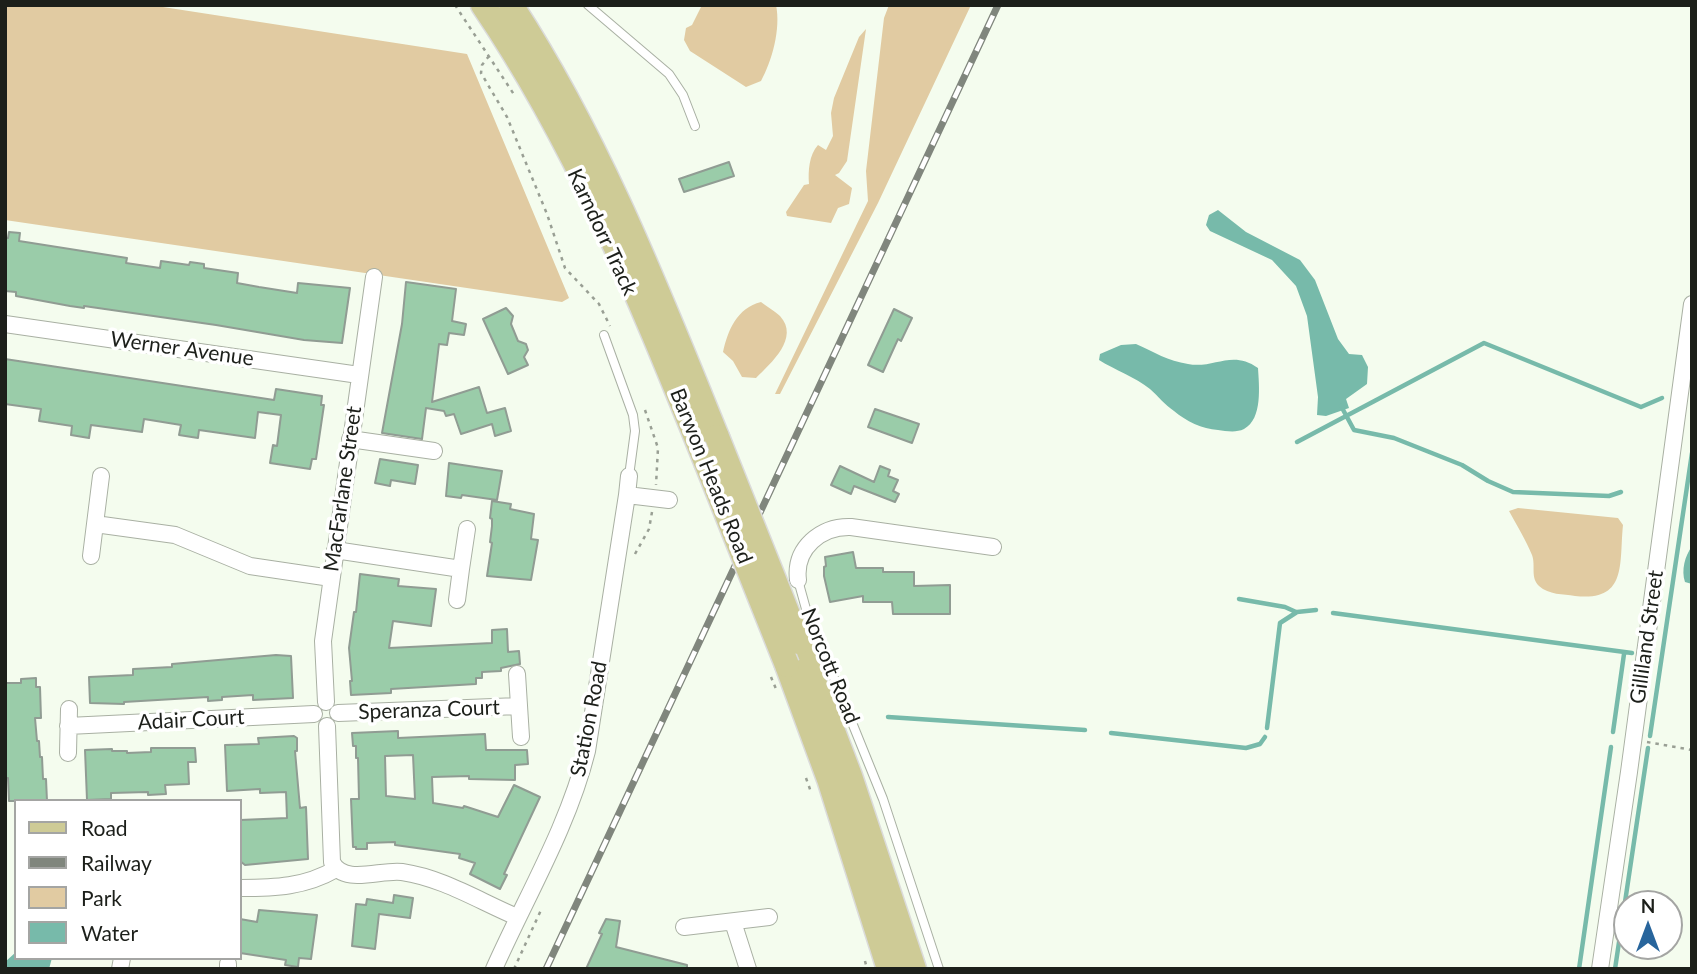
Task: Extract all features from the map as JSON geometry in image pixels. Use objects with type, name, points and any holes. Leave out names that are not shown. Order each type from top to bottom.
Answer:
[{"type":"main road","name":"Barwon Heads Road","points":[[483,5],[533,84],[589,189],[640,301],[787,665],[829,779],[889,969]]},
{"type":"main road","name":"Barwon Heads Road","points":[[511,5],[606,175],[653,280],[850,776],[914,969]]},
{"type":"street","name":"MacFarlane Street","points":[[320,708],[323,640],[374,277]]},
{"type":"street","name":"Gilliland Street","points":[[1600,969],[1692,304]]},
{"type":"street","name":"Werner Avenue","points":[[5,324],[359,375]]},
{"type":"street","points":[[350,439],[434,451]]},
{"type":"street","name":"Station Road","points":[[494,969],[570,803],[583,764],[629,475]]},
{"type":"street","points":[[90,556],[102,476]]},
{"type":"street","points":[[627,495],[662,499]]},
{"type":"street","points":[[95,524],[175,535],[250,566],[331,578]]},
{"type":"street","name":"Norcott Road","points":[[798,580],[798,567],[806,547],[817,536],[836,527],[993,547]]},
{"type":"street","points":[[457,600],[467,529]]},
{"type":"street","points":[[335,550],[461,569]]},
{"type":"street","name":"Speranza Court","points":[[517,674],[521,737]]},
{"type":"street","points":[[336,706],[338,713],[335,722],[327,726],[316,721],[320,708],[336,706]]},
{"type":"street","name":"Speranza Court","points":[[338,713],[519,706]]},
{"type":"street","name":"Adair Court","points":[[68,753],[68,718],[320,708]]},
{"type":"street","points":[[327,726],[332,862],[336,869],[347,874],[387,870],[439,880],[517,917]]},
{"type":"street","points":[[242,888],[299,885],[336,869]]},
{"type":"street","points":[[684,928],[769,917]]},
{"type":"street","points":[[733,922],[748,969]]},
{"type":"lane","points":[[588,5],[669,74],[683,94],[695,126]]},
{"type":"lane","name":"Station Road","points":[[608,333],[634,421],[629,475]]},
{"type":"lane","name":"Norcott Road","points":[[798,580],[806,608],[883,799],[939,969]]},
{"type":"path","points":[[455,5],[519,102]]},
{"type":"path","points":[[489,56],[482,65],[481,73],[508,117],[565,268],[599,304],[608,333]]},
{"type":"path","points":[[643,406],[658,448],[662,499]]},
{"type":"path","points":[[1633,740],[1692,750]]},
{"type":"green space","points":[[5,5],[150,5],[467,54],[569,298],[562,302],[5,220]]},
{"type":"green space","points":[[702,5],[776,5],[774,44],[761,81],[746,87],[690,51],[684,40],[686,28],[692,25]]},
{"type":"green space","points":[[889,5],[971,5],[878,203],[780,394],[775,394],[868,201],[866,171],[884,18]]},
{"type":"green space","points":[[866,29],[847,161],[835,175],[852,188],[849,204],[838,208],[831,223],[787,216],[786,212],[804,185],[809,184],[810,163],[815,149],[818,145],[826,150],[833,136],[831,113],[834,98],[859,37]]},
{"type":"green space","points":[[761,302],[780,316],[785,324],[785,341],[775,358],[756,378],[742,377],[733,361],[723,352],[735,321],[746,309]]},
{"type":"green space","points":[[1518,508],[1618,518],[1623,525],[1620,566],[1612,586],[1604,593],[1575,596],[1556,594],[1539,586],[1535,579],[1532,555],[1509,511]]},
{"type":"water","points":[[1218,210],[1246,232],[1300,260],[1315,280],[1338,339],[1349,354],[1362,355],[1368,367],[1367,384],[1346,399],[1349,408],[1326,416],[1317,415],[1318,397],[1307,316],[1296,286],[1272,260],[1210,231],[1206,225],[1209,215]]},
{"type":"water","points":[[1136,344],[1181,363],[1197,365],[1240,360],[1258,368],[1258,401],[1254,418],[1244,429],[1231,431],[1194,424],[1171,409],[1150,389],[1099,360],[1100,354],[1121,345]]},
{"type":"water","points":[[1692,546],[1692,584],[1685,582],[1683,573]]},
{"type":"water","points":[[14,954],[14,960],[51,960],[49,969],[5,969],[5,962]]},
{"type":"building","points":[[729,162],[734,176],[684,192],[679,179]]},
{"type":"building","points":[[9,232],[20,233],[19,241],[127,258],[126,263],[160,268],[161,261],[204,264],[204,268],[238,273],[237,283],[259,287],[297,293],[298,283],[350,288],[342,343],[304,340],[16,296],[16,292],[5,291],[5,238],[8,238]]},
{"type":"building","points":[[406,282],[456,289],[452,321],[466,324],[464,335],[449,333],[447,345],[439,344],[432,402],[479,387],[487,413],[505,408],[511,431],[495,436],[492,424],[461,434],[454,414],[446,416],[444,411],[426,408],[422,439],[382,433],[402,324]]},
{"type":"building","points":[[506,308],[513,316],[511,324],[518,341],[526,344],[528,350],[524,357],[528,365],[508,374],[483,319]]},
{"type":"building","points":[[894,309],[912,318],[901,341],[898,339],[883,372],[868,365]]},
{"type":"building","points":[[5,359],[274,400],[276,389],[322,396],[321,405],[324,405],[316,459],[312,459],[310,469],[270,463],[273,445],[277,446],[281,415],[258,412],[255,438],[199,430],[198,438],[179,435],[181,425],[144,419],[142,432],[91,425],[89,438],[71,435],[72,426],[39,421],[41,409],[5,404]]},
{"type":"building","points":[[875,409],[919,424],[912,443],[868,427]]},
{"type":"building","points":[[380,459],[418,465],[415,484],[391,480],[390,486],[375,483]]},
{"type":"building","points":[[449,463],[502,471],[497,500],[462,495],[461,498],[446,496]]},
{"type":"building","points":[[840,466],[874,482],[880,466],[890,470],[888,476],[898,480],[893,491],[899,494],[895,502],[854,486],[851,494],[831,485]]},
{"type":"building","points":[[492,501],[511,504],[510,509],[534,514],[531,539],[538,540],[531,580],[487,576],[492,543]]},
{"type":"building","points":[[853,552],[856,568],[883,568],[883,572],[914,572],[914,586],[950,585],[950,614],[893,614],[892,602],[863,602],[863,596],[830,602],[824,576],[825,557]]},
{"type":"building","points":[[360,574],[399,579],[398,586],[436,589],[431,626],[393,621],[389,648],[492,643],[492,630],[507,629],[508,652],[519,651],[520,664],[501,668],[501,671],[482,672],[482,678],[476,678],[476,684],[391,689],[391,693],[351,695],[349,648]]},
{"type":"building","points":[[291,656],[293,698],[253,700],[253,695],[222,697],[222,700],[208,701],[208,697],[124,704],[90,703],[89,677],[133,675],[133,669],[172,667],[172,664]]},
{"type":"building","points":[[36,678],[36,687],[40,687],[41,718],[35,718],[47,799],[9,801],[8,778],[5,778],[5,683],[21,683],[21,679]]},
{"type":"building","points":[[398,731],[398,738],[485,734],[486,750],[527,750],[528,764],[515,765],[515,780],[469,779],[469,776],[432,777],[433,803],[464,806],[498,817],[514,785],[540,797],[504,874],[507,875],[500,889],[470,874],[475,863],[459,858],[460,854],[395,845],[395,842],[367,843],[367,849],[353,847],[351,799],[359,799],[358,758],[352,733]],"holes":[[[413,755],[415,799],[386,796],[385,756]]]},
{"type":"building","points":[[258,738],[297,738],[295,751],[300,808],[306,807],[308,859],[245,865],[242,863],[242,820],[287,818],[286,792],[260,793],[260,789],[227,791],[225,745],[259,744]]},
{"type":"building","points":[[151,748],[195,748],[196,762],[188,762],[189,784],[165,785],[166,794],[111,793],[111,799],[87,799],[85,750],[151,752]]},
{"type":"building","points":[[394,895],[413,898],[410,918],[379,914],[375,949],[352,946],[356,904],[366,905],[367,899],[393,903]]},
{"type":"building","points":[[259,910],[317,915],[311,959],[299,958],[298,967],[285,965],[286,960],[242,953],[242,919],[257,922]]},
{"type":"building","points":[[606,919],[620,921],[616,947],[687,965],[687,969],[586,969]]},
{"type":"waterway","points":[[1297,442],[1484,343],[1641,407],[1662,398]]},
{"type":"waterway","points":[[1341,406],[1354,430],[1394,438],[1462,465],[1513,492],[1609,496],[1621,492]]},
{"type":"waterway","points":[[1650,736],[1692,453]]},
{"type":"waterway","points":[[1239,599],[1285,607],[1296,612]]},
{"type":"waterway","points":[[1267,728],[1280,623],[1297,612],[1316,610]]},
{"type":"waterway","points":[[1333,613],[1632,653]]},
{"type":"waterway","points":[[1613,732],[1624,654]]},
{"type":"waterway","points":[[888,717],[1085,730]]},
{"type":"waterway","points":[[1111,733],[1246,748],[1260,744],[1265,737]]},
{"type":"waterway","points":[[1579,969],[1611,747]]},
{"type":"waterway","points":[[1615,969],[1648,748]]},
{"type":"railway","points":[[546,969],[998,5]]}]
